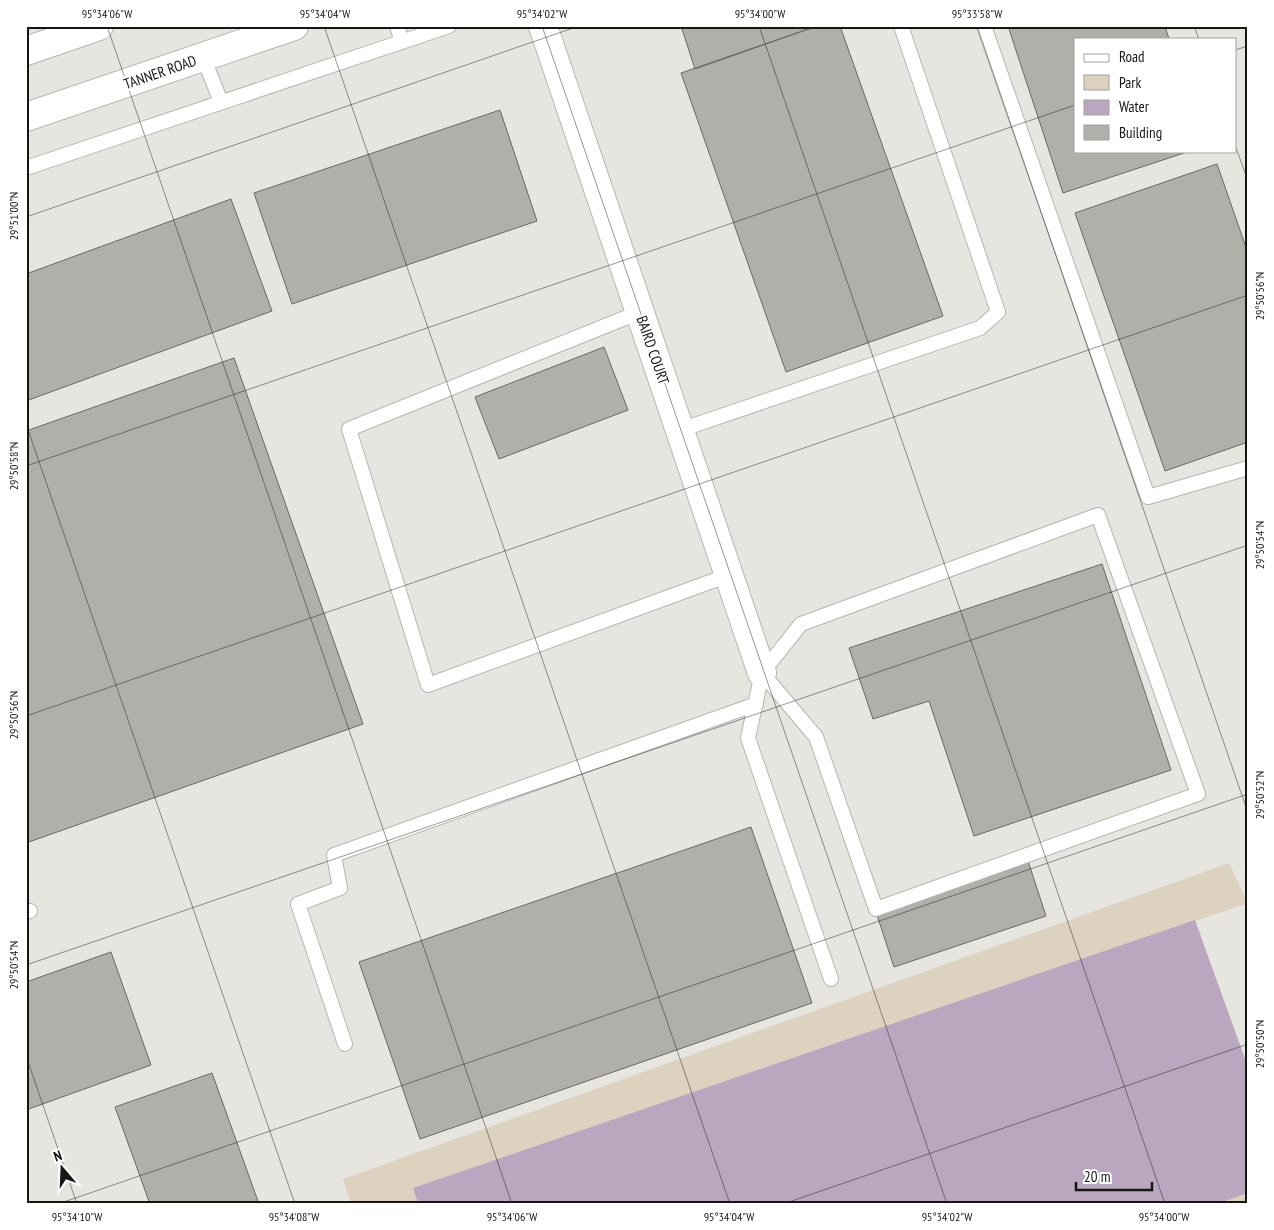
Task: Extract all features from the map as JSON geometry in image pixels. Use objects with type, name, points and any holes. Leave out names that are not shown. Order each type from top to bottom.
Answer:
[{"type":"street","points":[[26,51],[100,26]]},
{"type":"street","name":"TANNER ROAD","points":[[26,117],[294,26]]},
{"type":"street","name":"BAIRD COURT","points":[[543,26],[762,673]]},
{"type":"lane","points":[[397,26],[402,42]]},
{"type":"lane","points":[[26,168],[449,26]]},
{"type":"lane","points":[[680,430],[980,328],[998,312],[901,26]]},
{"type":"lane","points":[[984,26],[1148,497],[1248,468]]},
{"type":"lane","points":[[203,57],[221,102]]},
{"type":"lane","points":[[640,312],[349,429],[428,685],[729,575]]},
{"type":"lane","points":[[762,673],[816,737],[876,909],[1198,794],[1098,515],[801,624],[762,673],[748,738],[831,979]]},
{"type":"lane","points":[[345,1044],[298,904],[340,888],[334,855],[756,704]]},
{"type":"green space","points":[[1229,863],[1248,903],[413,1188],[418,1204],[351,1204],[343,1179]]},
{"type":"green space","points":[[1248,1193],[1248,1204],[1217,1204]]},
{"type":"water","points":[[1195,920],[1248,1067],[1248,1193],[1217,1204],[418,1204],[413,1188]]},
{"type":"building","points":[[691,26],[817,26],[695,69],[682,29]]},
{"type":"building","points":[[817,26],[840,26],[943,316],[786,372],[681,73]]},
{"type":"building","points":[[1008,26],[1165,26],[1169,38],[1074,38],[1074,152],[1187,152],[1063,193]]},
{"type":"building","points":[[500,110],[537,221],[292,304],[254,193]]},
{"type":"building","points":[[1217,164],[1248,253],[1248,442],[1165,471],[1075,213]]},
{"type":"building","points":[[231,199],[272,311],[26,401],[26,274]]},
{"type":"building","points":[[604,347],[628,410],[499,459],[475,397]]},
{"type":"building","points":[[234,358],[363,724],[26,843],[26,431]]},
{"type":"building","points":[[1102,564],[1171,770],[974,836],[929,701],[873,719],[849,648]]},
{"type":"building","points":[[751,827],[812,1003],[420,1139],[359,962]]},
{"type":"building","points":[[1028,861],[1046,916],[894,967],[876,912]]},
{"type":"building","points":[[111,952],[151,1065],[26,1110],[26,982]]},
{"type":"building","points":[[212,1073],[259,1204],[150,1204],[115,1107]]}]
